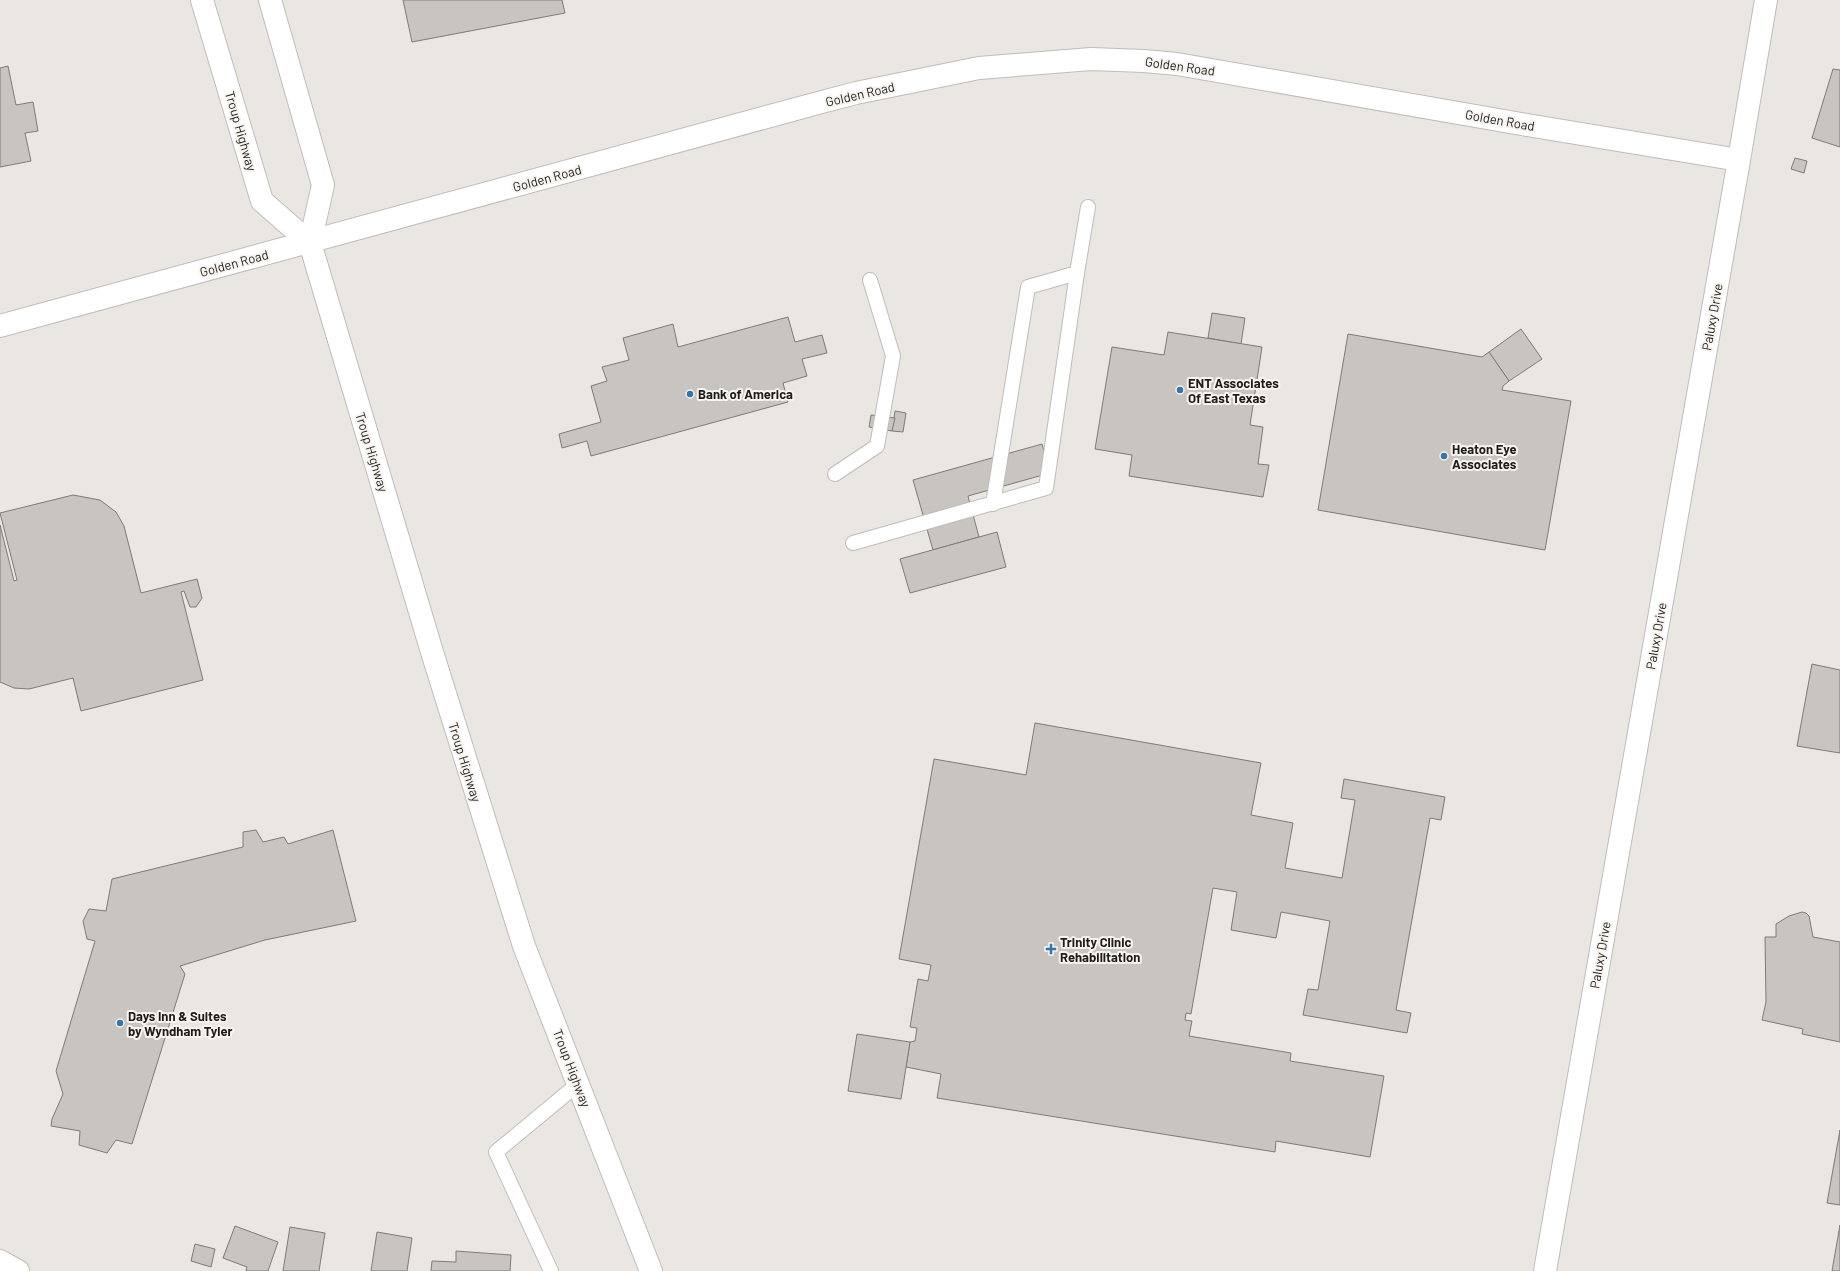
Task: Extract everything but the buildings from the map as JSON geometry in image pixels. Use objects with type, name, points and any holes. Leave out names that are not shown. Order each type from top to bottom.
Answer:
[{"type":"street","name":"Troup Highway","points":[[202,0],[262,201],[310,243],[484,822],[524,946],[651,1271]]},
{"type":"street","points":[[270,0],[324,185],[310,243]]},
{"type":"street","name":"Paluxy Drive","points":[[1545,1271],[1766,0]]},
{"type":"street","name":"Golden Road","points":[[0,326],[856,94],[979,68],[1081,60],[1144,60],[1177,64],[1739,160]]},
{"type":"street","points":[[0,1260],[18,1271]]},
{"type":"lane","points":[[853,543],[1046,488],[1088,207]]},
{"type":"lane","points":[[993,504],[1028,287],[1077,273]]},
{"type":"lane","points":[[835,474],[877,446],[888,386],[893,356],[870,280]]},
{"type":"lane","points":[[551,1271],[496,1152],[578,1084]]},
{"type":"place","name":"ENT Associates Of East Texas","points":[[1180,390]]},
{"type":"place","name":"Bank of America","points":[[690,394]]},
{"type":"place","name":"Heaton Eye Associates","points":[[1444,456]]},
{"type":"place","name":"Trinity Clinic Rehabilitation","points":[[1051,949]]},
{"type":"place","name":"Days Inn & Suites by Wyndham Tyler","points":[[120,1023]]}]
